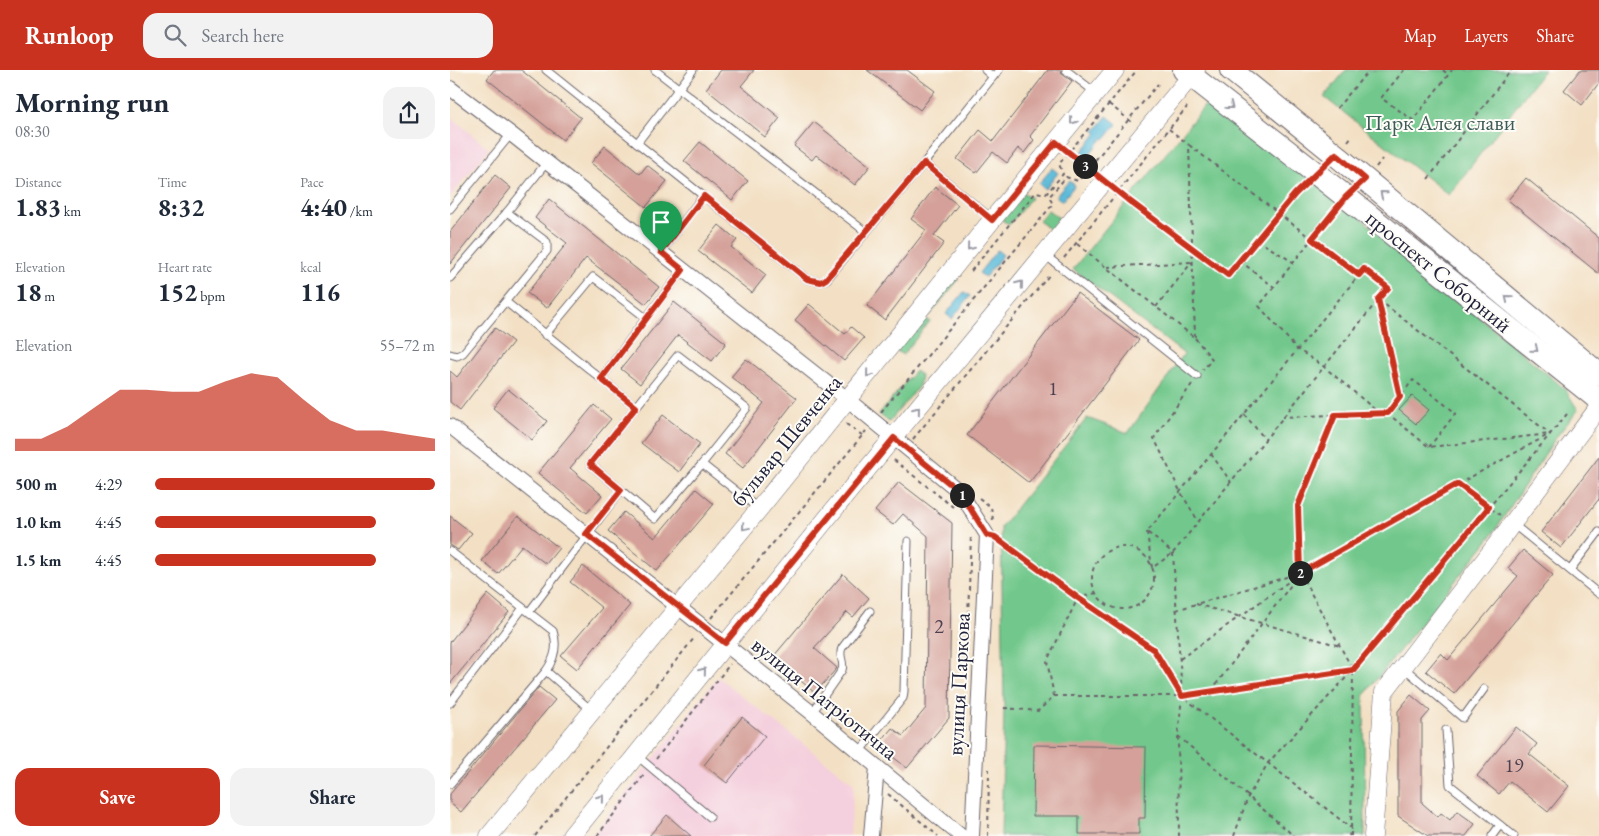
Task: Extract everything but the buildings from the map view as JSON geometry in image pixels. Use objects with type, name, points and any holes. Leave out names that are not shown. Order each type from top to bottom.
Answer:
[{"type":"main road","name":"проспект Соборний","points":[[1231,70],[1336,154],[1599,374]]},
{"type":"main road","name":"проспект Соборний","points":[[1190,72],[1599,400]]},
{"type":"street","name":"бульвар Шевченка","points":[[489,836],[760,509],[853,405],[992,220],[1062,148],[1102,98],[1115,70]]},
{"type":"street","points":[[571,836],[725,643],[902,440],[1151,139],[1190,72]]},
{"type":"street","points":[[450,88],[661,252],[873,422],[902,440],[960,492],[991,536]]},
{"type":"street","points":[[1375,835],[1384,692],[1513,524],[1599,407]]},
{"type":"street","name":"вулиця Патріотична","points":[[450,426],[704,626],[961,836]]},
{"type":"street","name":"вулиця Паркова","points":[[972,836],[991,536]]},
{"type":"street","points":[[874,834],[877,767]]},
{"type":"lane","points":[[546,70],[811,281],[821,282],[826,279],[924,163],[999,70]]},
{"type":"lane","points":[[655,70],[866,232]]},
{"type":"lane","points":[[637,143],[693,70]]},
{"type":"lane","points":[[985,70],[993,77]]},
{"type":"lane","points":[[1066,70],[1102,98]]},
{"type":"lane","points":[[450,209],[511,134]]},
{"type":"lane","points":[[450,278],[547,162]]},
{"type":"lane","points":[[924,163],[992,220]]},
{"type":"lane","points":[[661,252],[704,196]]},
{"type":"lane","points":[[450,354],[457,356],[463,353],[547,251],[547,242],[507,212]]},
{"type":"lane","points":[[1051,260],[1198,376]]},
{"type":"lane","points":[[601,379],[683,270]]},
{"type":"lane","points":[[545,335],[593,277],[646,318]]},
{"type":"lane","points":[[506,302],[636,407]]},
{"type":"lane","points":[[678,354],[747,408],[702,464],[655,519],[590,464],[678,354]]},
{"type":"lane","points":[[702,464],[760,509]]},
{"type":"lane","points":[[450,702],[621,490]]},
{"type":"lane","points":[[1513,524],[1599,594]]},
{"type":"lane","points":[[1570,570],[1599,532]]},
{"type":"lane","points":[[859,752],[903,698],[908,541]]},
{"type":"lane","points":[[450,551],[553,631],[556,639],[553,660],[546,671],[450,784]]},
{"type":"lane","points":[[812,713],[842,670],[844,664],[840,653],[842,648],[870,611]]},
{"type":"lane","points":[[1403,667],[1463,718],[1484,689]]},
{"type":"lane","points":[[546,671],[593,711]]},
{"type":"lane","points":[[1446,730],[1450,785],[1514,836]]},
{"type":"lane","points":[[635,755],[710,816]]},
{"type":"lane","points":[[1492,836],[1500,825]]},
{"type":"path","points":[[971,271],[1036,192],[1046,194],[1063,174],[1059,164],[1062,148],[1102,98],[1137,70]]},
{"type":"path","points":[[1337,108],[1369,70]]},
{"type":"path","points":[[1404,70],[1381,98],[1412,120],[1452,70]]},
{"type":"path","points":[[1443,70],[1448,75]]},
{"type":"path","points":[[1428,179],[1511,70]]},
{"type":"path","points":[[535,836],[704,626],[1053,204],[1050,197],[1066,177],[1078,181],[1158,84]]},
{"type":"path","points":[[1102,98],[1151,139]]},
{"type":"path","points":[[902,440],[1051,260],[1076,243],[1111,187],[1151,139],[1169,129],[1187,107]]},
{"type":"path","points":[[1169,129],[1359,275]]},
{"type":"path","points":[[1336,154],[1352,136]]},
{"type":"path","points":[[1189,145],[1195,338]]},
{"type":"path","points":[[1062,148],[1228,275],[1295,194],[1317,174]]},
{"type":"path","points":[[1365,179],[1382,159]]},
{"type":"path","points":[[1346,197],[1259,306],[1297,350],[1323,366],[1379,413]]},
{"type":"path","points":[[1258,240],[1293,262]]},
{"type":"path","points":[[1076,243],[1195,338],[1212,359],[1154,438],[1180,491],[1198,522]]},
{"type":"path","points":[[1240,261],[1274,286]]},
{"type":"path","points":[[1106,268],[1192,262]]},
{"type":"path","points":[[1156,307],[1192,262]]},
{"type":"path","points":[[1152,568],[1146,557],[1136,550],[1123,547],[1110,550],[1100,557],[1093,568],[1092,581],[1096,593],[1104,603],[1116,608],[1129,608],[1141,603],[1150,594],[1154,581],[1152,568],[1146,532],[1364,269],[1388,288],[1173,553],[1152,568]]},
{"type":"path","points":[[1378,299],[1400,397]]},
{"type":"path","points":[[1378,299],[1550,434]]},
{"type":"path","points":[[1388,413],[1413,380],[1456,413],[1429,447]]},
{"type":"path","points":[[853,405],[846,424],[862,435]]},
{"type":"path","points":[[1283,417],[1388,413],[1429,447],[1550,434]]},
{"type":"path","points":[[1244,414],[1265,439]]},
{"type":"path","points":[[1234,836],[1248,797],[1268,763],[1353,670],[1567,414]]},
{"type":"path","points":[[1335,415],[1298,506],[1300,573],[1353,670],[1352,828],[1350,836]]},
{"type":"path","points":[[1180,659],[1300,573],[1550,434]]},
{"type":"path","points":[[1211,454],[1231,482]]},
{"type":"path","points":[[892,458],[956,511]]},
{"type":"path","points":[[1458,484],[1513,524]]},
{"type":"path","points":[[976,495],[991,507],[991,536],[1154,650],[1182,696],[1352,828]]},
{"type":"path","points":[[971,530],[971,541]]},
{"type":"path","points":[[1146,532],[1173,553],[1182,696],[1178,736],[1179,836]]},
{"type":"path","points":[[1176,610],[1300,573]]},
{"type":"path","points":[[1211,692],[1300,573]]},
{"type":"path","points":[[1054,696],[1047,661],[1078,598],[1096,593]]},
{"type":"path","points":[[1196,604],[1340,646]]},
{"type":"path","points":[[597,836],[731,663]]},
{"type":"path","points":[[1004,708],[1038,711],[1054,696],[1182,696],[1353,670]]},
{"type":"path","points":[[1178,736],[1294,836]]},
{"type":"path","points":[[988,836],[990,766]]},
{"type":"shaded area","points":[[450,116],[489,149],[450,197]]},
{"type":"shaded area","points":[[718,677],[854,784],[850,836],[592,836]]},
{"type":"green space","name":"Парк Алея слави","points":[[1346,70],[1544,70],[1449,195],[1324,97]]},
{"type":"green space","points":[[1210,99],[1342,202],[1565,389],[1578,410],[1557,436],[1490,538],[1364,695],[1365,836],[1001,836],[1004,708],[1001,527],[1087,418],[1128,433],[1184,354],[1073,269]]},
{"type":"green space","points":[[1023,192],[1031,198],[1009,225],[1002,220]]},
{"type":"green space","points":[[1048,210],[1059,218],[1050,230],[1039,221]]},
{"type":"green space","points":[[956,276],[959,279],[930,315],[926,312]]},
{"type":"green space","points":[[923,318],[930,321],[903,355],[896,350]]},
{"type":"green space","points":[[915,371],[921,375],[919,386],[889,422],[879,414]]},
{"type":"water","points":[[1107,116],[1117,124],[1086,158],[1080,154],[1097,133],[1095,131]]},
{"type":"water","points":[[1052,168],[1058,173],[1045,189],[1039,184]]},
{"type":"water","points":[[1069,181],[1075,185],[1062,201],[1056,196]]},
{"type":"water","points":[[997,250],[1003,255],[985,277],[979,273]]},
{"type":"water","points":[[964,292],[970,296],[952,319],[946,314]]},
{"type":"route","points":[[1056,142],[1128,200],[1228,275],[1295,194],[1336,154],[1365,179],[1346,197],[1312,239],[1359,275],[1364,269],[1388,288],[1378,299],[1400,397],[1388,413],[1335,415],[1298,506],[1300,573],[1458,484],[1489,507],[1353,670],[1182,696],[1154,650],[1078,598],[995,537],[987,535],[960,492],[894,438],[725,643],[586,534],[621,490],[590,464],[636,407],[601,379],[683,270],[661,252],[704,196],[807,279],[821,282],[826,279],[924,163],[992,220],[1056,142]]}]
